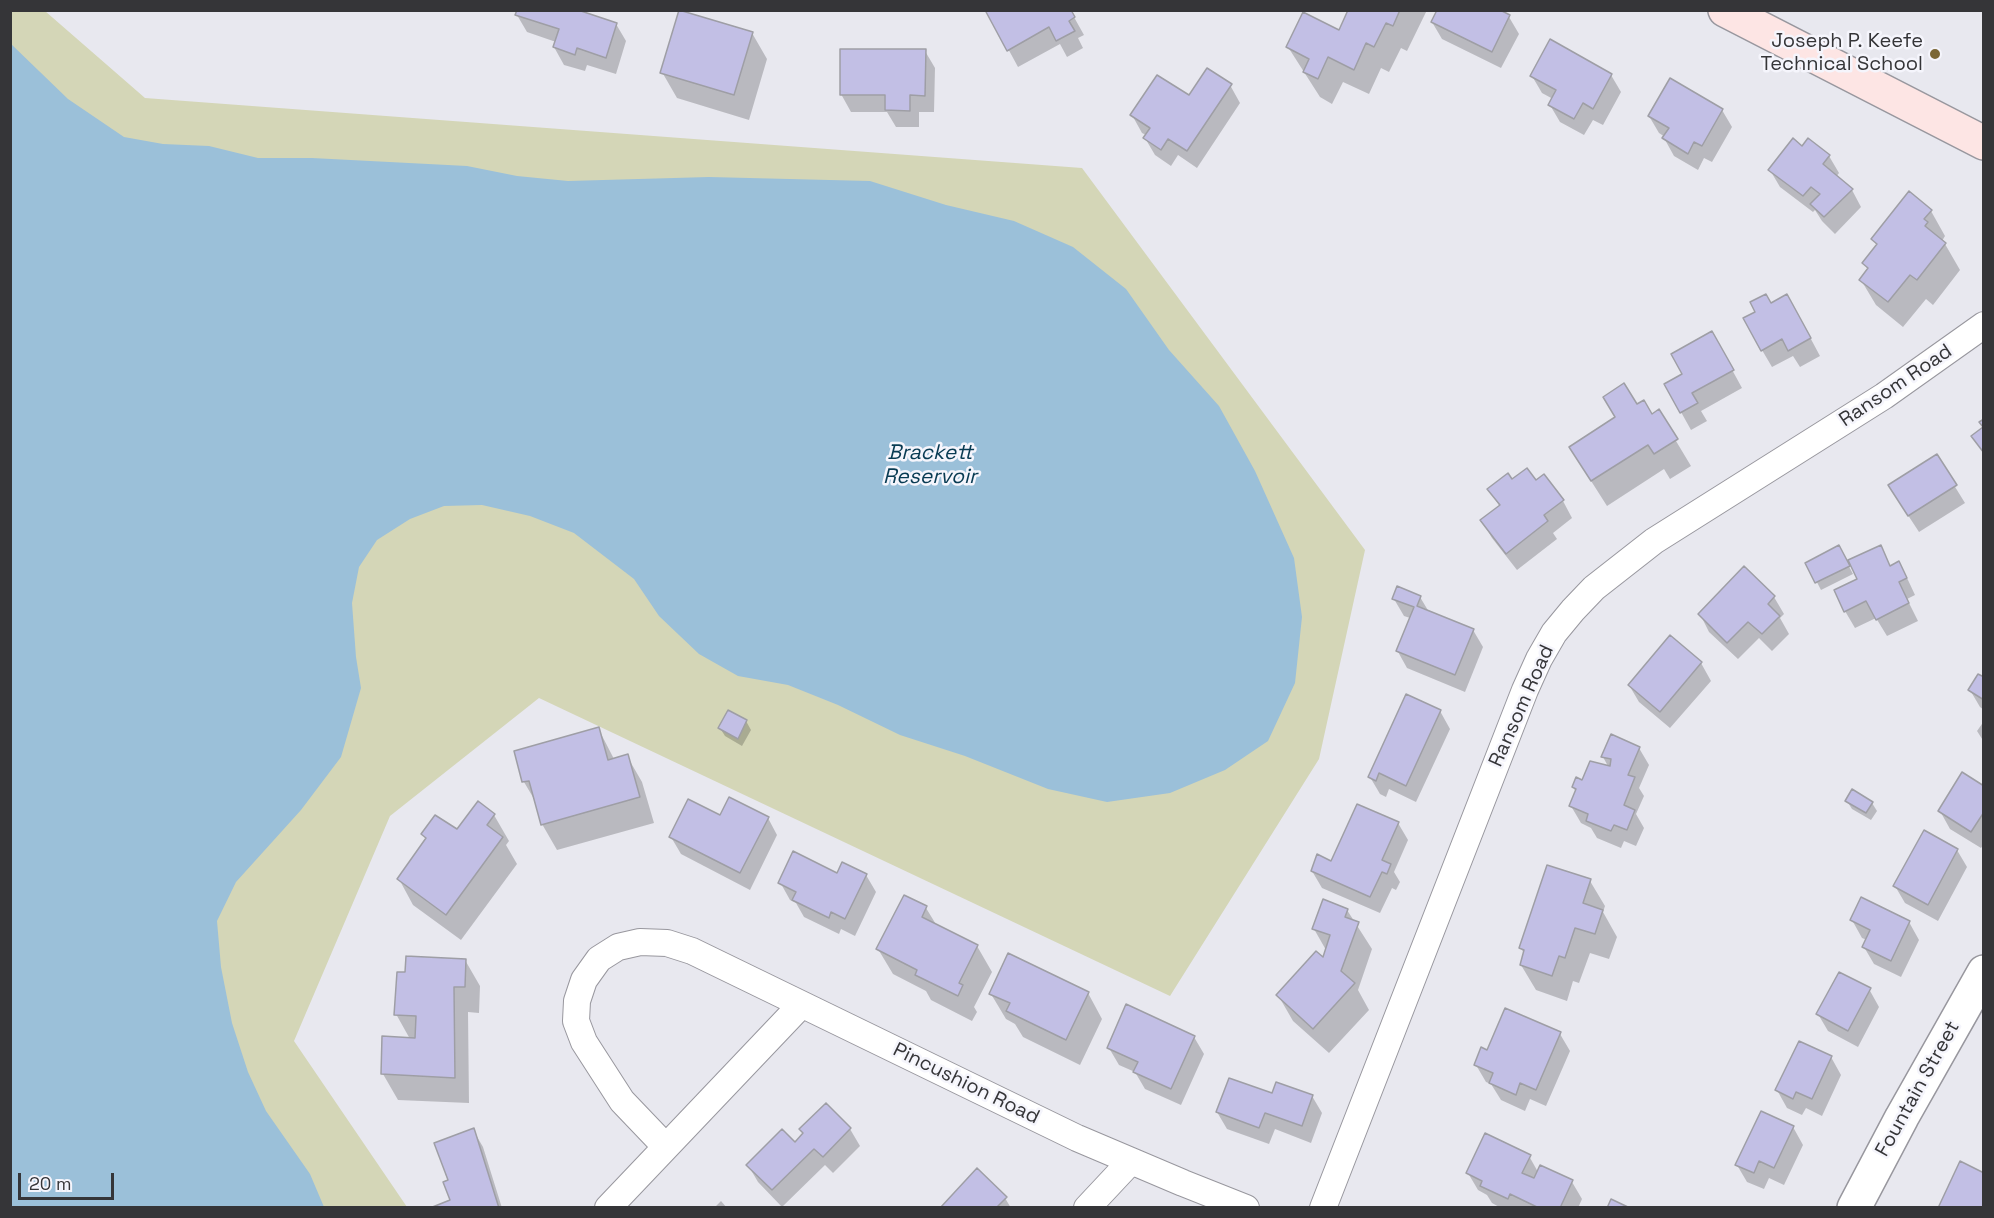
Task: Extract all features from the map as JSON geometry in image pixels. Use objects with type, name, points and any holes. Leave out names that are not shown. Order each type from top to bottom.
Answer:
[{"type":"main road","points":[[1725,10],[1983,143]]},
{"type":"street","name":"Ransom Road","points":[[1323,1208],[1525,690],[1554,633],[1594,588],[1654,541],[1884,396],[1983,325]]},
{"type":"street","name":"Pincushion Road","points":[[665,1146],[622,1101],[584,1042],[576,1021],[577,1002],[584,980],[599,959],[618,947],[640,942],[667,943],[692,951],[1077,1138],[1246,1208]]},
{"type":"street","name":"Fountain Street","points":[[1854,1208],[1983,972]]},
{"type":"street","points":[[608,1208],[801,1005]]},
{"type":"street","points":[[1087,1208],[1131,1161]]},
{"type":"green space","name":"Brackett Reservoir","points":[[10,11],[45,11],[145,98],[1082,168],[1365,550],[1319,759],[1170,996],[539,698],[390,816],[294,1041],[407,1207],[11,1207]]},
{"type":"water","name":"Brackett Reservoir","points":[[10,43],[68,99],[124,137],[163,144],[209,146],[258,158],[312,158],[467,166],[517,176],[568,181],[709,177],[870,181],[946,205],[1014,221],[1073,247],[1126,289],[1169,350],[1219,406],[1255,471],[1294,558],[1302,617],[1295,683],[1268,741],[1225,770],[1170,793],[1107,802],[1048,789],[965,756],[900,735],[838,705],[788,685],[738,676],[699,654],[659,616],[634,579],[574,533],[530,516],[482,505],[444,506],[410,519],[377,540],[359,567],[352,603],[361,688],[341,757],[301,810],[236,882],[217,921],[221,967],[232,1023],[248,1072],[266,1111],[310,1174],[324,1207],[11,1207]]},
{"type":"building","points":[[517,10],[578,10],[617,23],[606,58],[577,48],[575,55],[553,47],[559,29],[515,15]]},
{"type":"building","points":[[679,10],[753,32],[734,95],[660,73]]},
{"type":"building","points":[[985,10],[1071,10],[1075,17],[1069,21],[1075,31],[1056,41],[1049,27],[1007,51]]},
{"type":"building","points":[[1348,10],[1400,10],[1393,26],[1386,23],[1374,47],[1366,43],[1354,70],[1328,57],[1318,79],[1303,72],[1309,59],[1286,47],[1303,12],[1339,30]]},
{"type":"building","points":[[1437,10],[1500,10],[1510,15],[1492,52],[1431,22]]},
{"type":"building","points":[[1550,39],[1612,74],[1593,109],[1583,103],[1574,119],[1548,105],[1556,90],[1530,76]]},
{"type":"building","points":[[840,49],[926,49],[925,96],[910,95],[910,111],[885,110],[885,95],[840,95]]},
{"type":"building","points":[[1207,68],[1232,84],[1187,151],[1168,139],[1161,150],[1143,138],[1150,128],[1130,115],[1157,75],[1189,95]]},
{"type":"building","points":[[1670,78],[1723,109],[1702,146],[1694,142],[1688,154],[1662,138],[1669,128],[1648,116]]},
{"type":"building","points":[[1793,138],[1802,146],[1808,138],[1830,155],[1823,164],[1853,189],[1824,217],[1810,204],[1820,194],[1811,187],[1803,196],[1768,170]]},
{"type":"building","points":[[1909,191],[1932,210],[1924,219],[1928,222],[1925,226],[1946,243],[1917,280],[1910,275],[1888,302],[1859,280],[1868,268],[1862,263],[1877,244],[1871,239]]},
{"type":"building","points":[[1766,294],[1771,303],[1787,294],[1811,338],[1788,351],[1782,339],[1761,351],[1743,318],[1755,312],[1750,302]]},
{"type":"building","points":[[1712,331],[1734,370],[1692,393],[1698,403],[1680,413],[1664,384],[1682,374],[1671,354]]},
{"type":"building","points":[[1624,383],[1637,404],[1644,400],[1652,414],[1659,409],[1678,439],[1654,454],[1648,445],[1591,481],[1569,447],[1615,417],[1603,397]]},
{"type":"building","points":[[1984,419],[1984,453],[1971,436],[1983,427],[1979,422]]},
{"type":"building","points":[[1937,454],[1957,485],[1908,516],[1888,485]]},
{"type":"building","points":[[1527,468],[1536,480],[1544,474],[1564,500],[1544,515],[1548,521],[1506,554],[1480,520],[1500,505],[1487,489],[1508,473],[1512,479]]},
{"type":"building","points":[[1839,545],[1850,566],[1815,583],[1805,563]]},
{"type":"building","points":[[1881,545],[1890,566],[1899,561],[1907,578],[1899,582],[1909,603],[1876,620],[1866,601],[1844,612],[1834,590],[1857,579],[1848,560]]},
{"type":"building","points":[[1744,566],[1775,596],[1768,604],[1780,616],[1762,634],[1748,622],[1727,643],[1698,614]]},
{"type":"building","points":[[1397,586],[1421,596],[1417,606],[1474,629],[1455,675],[1396,651],[1414,607],[1392,599]]},
{"type":"building","points":[[1670,635],[1702,662],[1660,712],[1628,685]]},
{"type":"building","points":[[1978,674],[1984,677],[1984,700],[1968,690]]},
{"type":"building","points":[[1406,694],[1441,710],[1406,786],[1379,773],[1376,781],[1368,777]]},
{"type":"building","points":[[728,710],[747,720],[738,739],[718,728]]},
{"type":"building","points":[[599,727],[608,760],[628,754],[640,797],[541,825],[529,781],[522,782],[514,751]]},
{"type":"building","points":[[1611,734],[1640,747],[1628,775],[1635,777],[1624,805],[1635,810],[1627,830],[1614,825],[1611,831],[1586,821],[1588,814],[1569,806],[1576,789],[1572,787],[1576,777],[1582,780],[1590,761],[1610,766],[1611,759],[1601,757]]},
{"type":"building","points":[[1962,772],[1984,786],[1984,812],[1971,832],[1938,811]]},
{"type":"building","points":[[1852,789],[1873,802],[1866,813],[1845,801]]},
{"type":"building","points":[[729,797],[769,817],[740,873],[669,837],[688,799],[720,815]]},
{"type":"building","points":[[478,801],[495,814],[487,825],[503,837],[446,915],[397,879],[426,838],[421,834],[435,815],[457,829]]},
{"type":"building","points":[[1357,804],[1399,822],[1382,860],[1391,864],[1387,874],[1382,872],[1370,897],[1311,871],[1317,854],[1331,861]]},
{"type":"building","points":[[1924,830],[1958,849],[1928,905],[1893,886]]},
{"type":"building","points":[[793,851],[837,873],[842,862],[867,874],[845,919],[831,912],[829,918],[792,900],[796,892],[778,883]]},
{"type":"building","points":[[1547,865],[1591,879],[1583,903],[1603,910],[1595,934],[1575,928],[1565,958],[1559,956],[1552,976],[1520,965],[1524,950],[1519,948]]},
{"type":"building","points":[[904,895],[927,906],[922,917],[978,945],[959,983],[963,985],[958,996],[915,975],[917,970],[876,949]]},
{"type":"building","points":[[1861,897],[1910,921],[1891,961],[1862,947],[1870,930],[1850,920]]},
{"type":"building","points":[[1323,899],[1348,909],[1345,917],[1359,922],[1341,971],[1355,983],[1313,1029],[1276,995],[1316,951],[1323,957],[1330,935],[1312,929]]},
{"type":"building","points":[[1008,953],[1089,992],[1066,1040],[1006,1011],[1010,1003],[989,994]]},
{"type":"building","points":[[406,956],[466,959],[465,987],[454,987],[455,1078],[381,1074],[382,1036],[415,1038],[416,1016],[394,1015],[397,972],[405,972]]},
{"type":"building","points":[[1839,972],[1871,988],[1848,1031],[1816,1014]]},
{"type":"building","points":[[1126,1004],[1195,1036],[1171,1089],[1133,1072],[1138,1062],[1107,1048]]},
{"type":"building","points":[[1505,1008],[1561,1032],[1536,1090],[1520,1083],[1516,1095],[1489,1083],[1493,1073],[1474,1065],[1481,1047],[1487,1050]]},
{"type":"building","points":[[1799,1041],[1832,1056],[1812,1099],[1796,1092],[1793,1099],[1775,1090]]},
{"type":"building","points":[[1229,1078],[1272,1093],[1276,1082],[1313,1095],[1302,1126],[1265,1113],[1259,1128],[1216,1112]]},
{"type":"building","points":[[826,1103],[851,1128],[823,1157],[814,1149],[772,1190],[746,1165],[782,1129],[795,1142],[803,1133],[799,1129]]},
{"type":"building","points":[[1761,1111],[1794,1126],[1774,1168],[1759,1161],[1754,1173],[1735,1165]]},
{"type":"building","points":[[474,1128],[499,1208],[430,1208],[450,1200],[443,1182],[448,1180],[434,1143]]},
{"type":"building","points":[[1485,1133],[1531,1155],[1522,1173],[1534,1178],[1540,1165],[1573,1180],[1560,1208],[1539,1208],[1510,1194],[1508,1199],[1480,1186],[1482,1181],[1466,1173]]},
{"type":"building","points":[[1960,1161],[1984,1173],[1984,1204],[1982,1208],[1938,1208]]},
{"type":"building","points":[[977,1168],[1007,1197],[996,1208],[940,1208]]},
{"type":"building","points":[[1611,1199],[1630,1208],[1607,1208]]},
{"type":"place","name":"Joseph P. Keefe Technical School","points":[[1935,54]]}]
